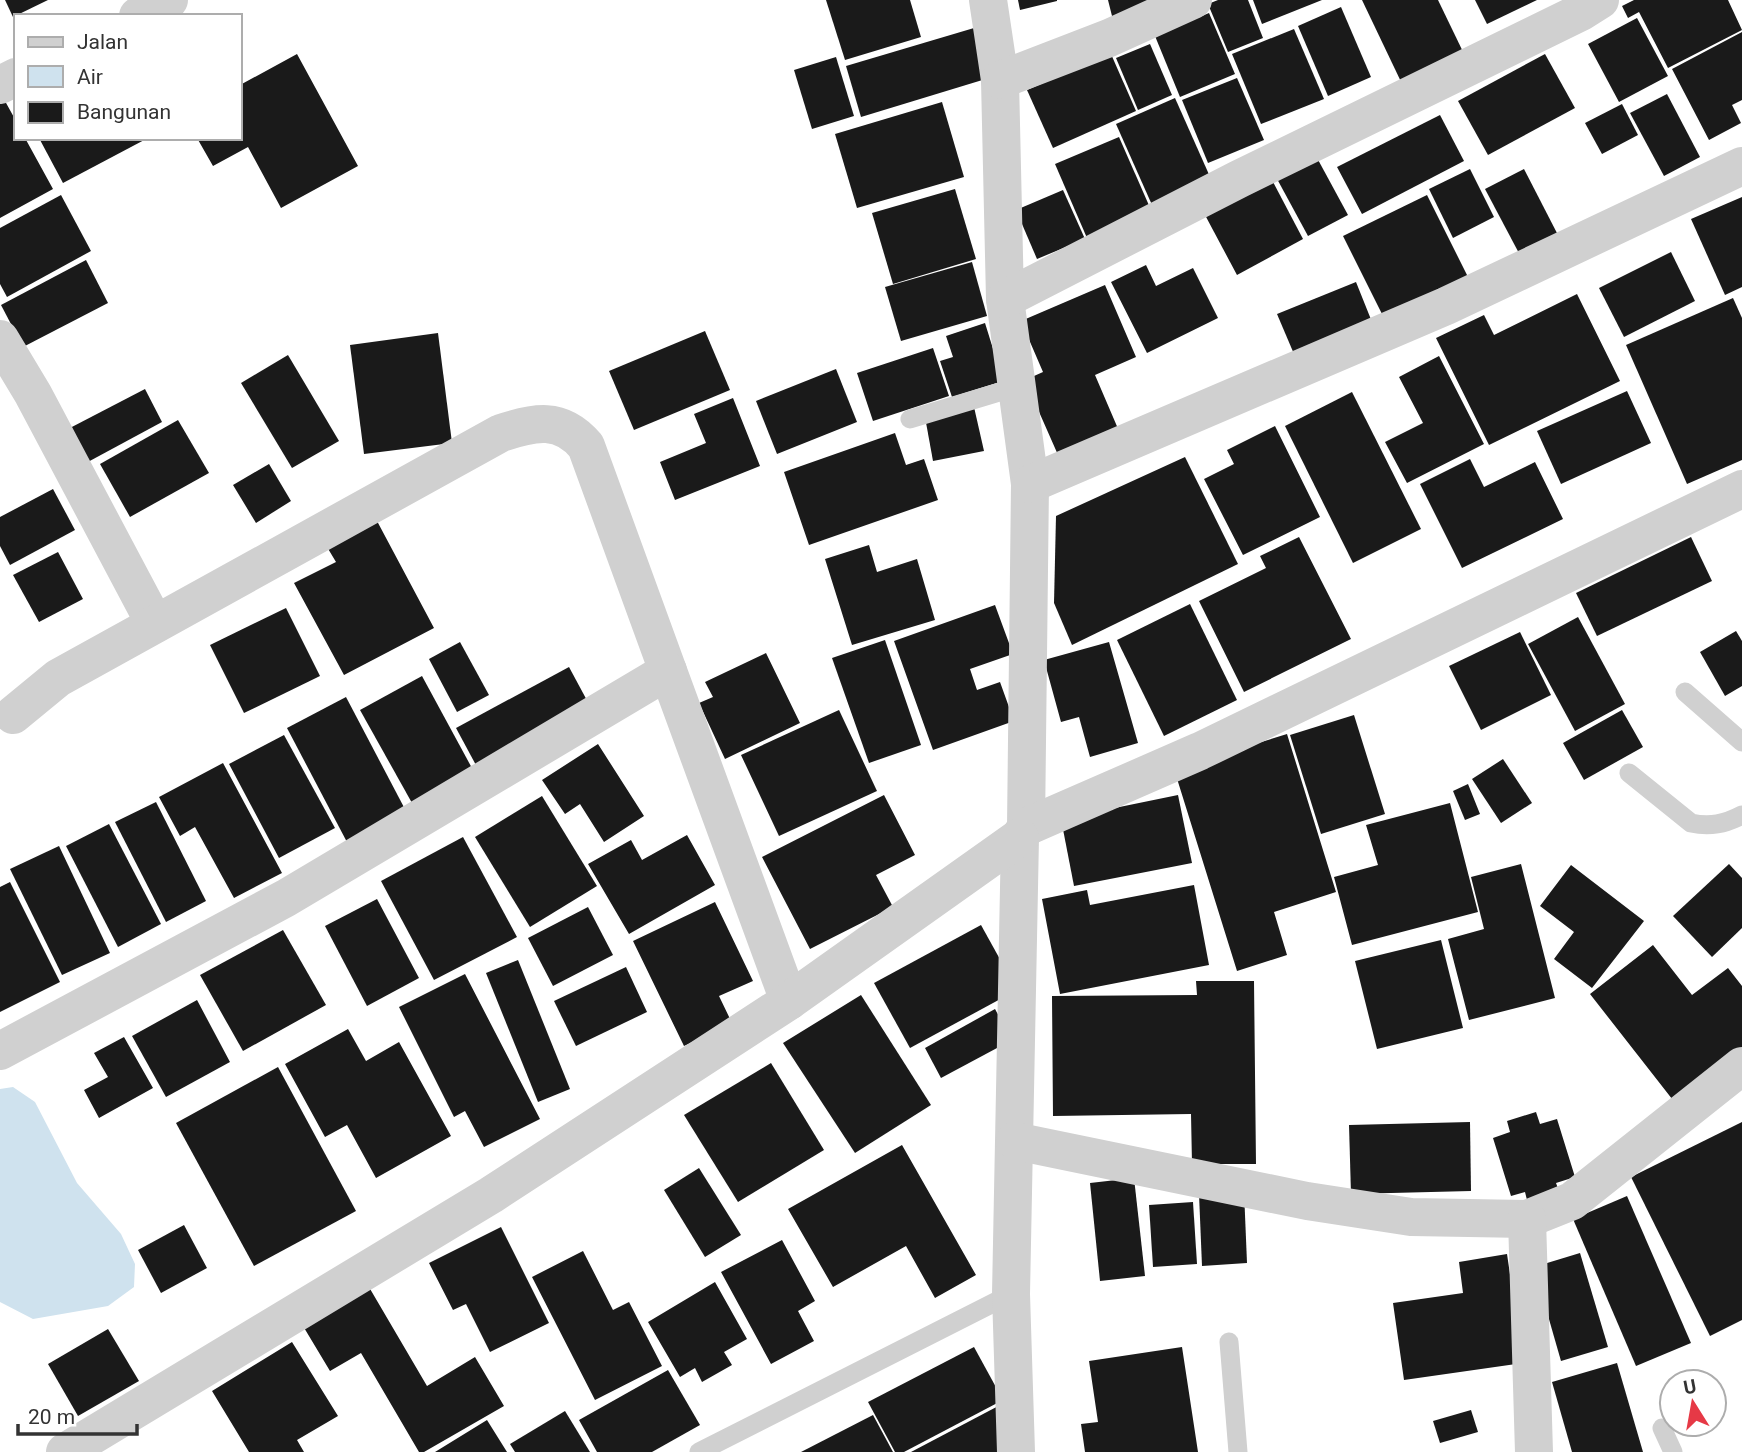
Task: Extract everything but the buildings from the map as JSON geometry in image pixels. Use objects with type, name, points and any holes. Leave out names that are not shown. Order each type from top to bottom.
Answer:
[{"type":"street","points":[[142,14],[169,0]]},
{"type":"street","points":[[988,0],[1000,80],[1005,299],[1030,484],[1011,1293],[1016,1452]]},
{"type":"street","points":[[1000,80],[1109,38],[1194,0]]},
{"type":"street","points":[[1005,299],[1240,179],[1581,12],[1600,0]]},
{"type":"street","points":[[1030,484],[1446,306],[1742,166]]},
{"type":"street","points":[[0,339],[39,406],[155,624]]},
{"type":"street","points":[[13,715],[58,678],[500,433],[528,424],[551,424],[575,433],[586,446],[789,1001]]},
{"type":"street","points":[[65,1452],[491,1195],[789,1001],[1023,832],[1200,751],[1742,489]]},
{"type":"street","points":[[0,1051],[286,898],[668,671]]},
{"type":"street","points":[[1015,1141],[1307,1201],[1411,1217],[1527,1219],[1572,1201],[1742,1066]]},
{"type":"street","points":[[1527,1219],[1534,1452]]},
{"type":"lane","points":[[910,419],[1016,387]]},
{"type":"lane","points":[[1685,692],[1742,742]]},
{"type":"lane","points":[[1629,773],[1691,823],[1717,825],[1742,815]]},
{"type":"lane","points":[[699,1452],[1011,1293]]},
{"type":"lane","points":[[1229,1342],[1238,1452]]},
{"type":"water","points":[[13,1087],[35,1102],[77,1183],[121,1234],[135,1264],[134,1287],[108,1306],[33,1319],[0,1302],[0,1089]]}]
